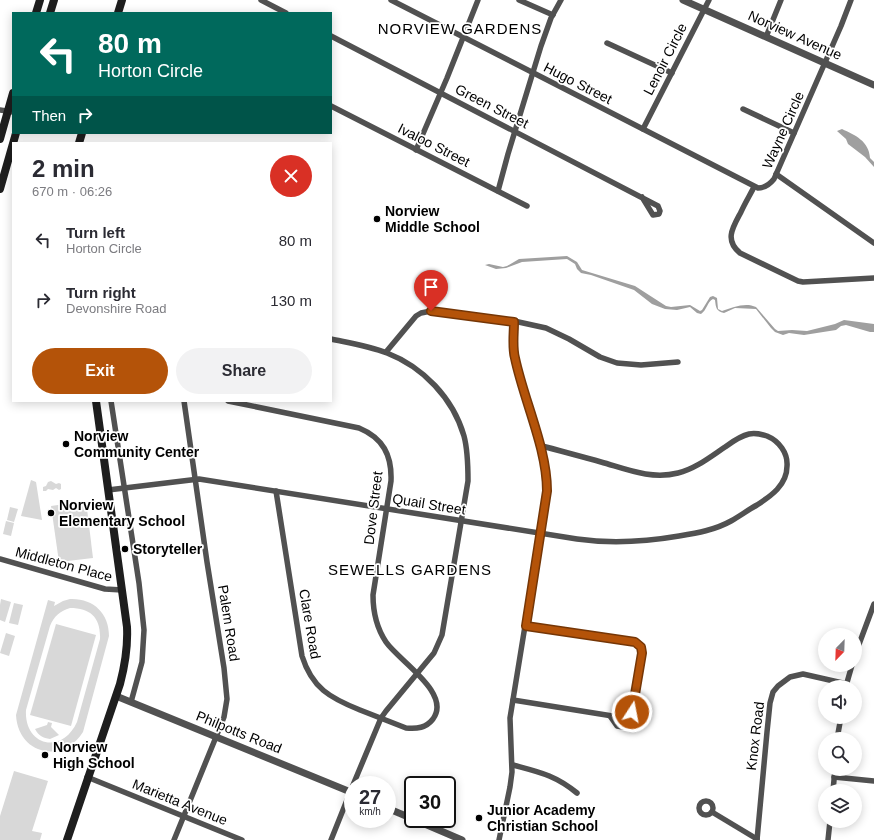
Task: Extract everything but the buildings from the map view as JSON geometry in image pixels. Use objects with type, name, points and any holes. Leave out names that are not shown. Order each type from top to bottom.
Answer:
[{"type":"main road","points":[[36,12],[40,0]]},
{"type":"main road","points":[[50,12],[54,0]]},
{"type":"main road","points":[[118,12],[122,0]]},
{"type":"main road","points":[[0,139],[12,96]]},
{"type":"main road","points":[[0,189],[12,149]]},
{"type":"main road","points":[[66,840],[116,696],[124,668],[128,644],[127,627],[96,402]]},
{"type":"street","points":[[261,0],[270,2],[285,12]]},
{"type":"street","name":"Hugo Street","points":[[391,0],[754,187]]},
{"type":"street","points":[[416,150],[441,93],[478,0]]},
{"type":"street","points":[[519,0],[553,15]]},
{"type":"street","points":[[498,191],[533,73],[553,15],[561,0]]},
{"type":"street","name":"Norview Avenue","points":[[683,0],[874,85]]},
{"type":"street","name":"Lenoir Circle","points":[[643,129],[709,0]]},
{"type":"street","points":[[766,37],[781,0]]},
{"type":"street","name":"Wayne Circle","points":[[754,187],[761,188],[768,185],[774,179],[851,0]]},
{"type":"street","name":"Green Street","points":[[332,37],[642,197]]},
{"type":"street","points":[[607,43],[672,73]]},
{"type":"street","name":"Ivaloo Street","points":[[332,107],[527,206]]},
{"type":"street","points":[[743,109],[794,133]]},
{"type":"street","points":[[776,174],[874,243]]},
{"type":"street","points":[[754,187],[731,231],[732,242],[740,253],[798,282],[874,278]]},
{"type":"street","points":[[386,352],[416,316],[428,311],[531,324],[556,332],[600,357],[618,363],[641,365],[678,362]]},
{"type":"street","points":[[499,840],[513,765],[510,728],[513,700],[547,491],[547,481],[539,445],[514,358],[514,322]]},
{"type":"street","points":[[332,339],[358,344],[386,352],[410,364],[431,381],[448,401],[459,423],[464,437],[468,466],[468,481],[462,521],[442,635],[434,654],[381,718],[357,776]]},
{"type":"street","points":[[112,402],[144,630],[142,662],[131,702]]},
{"type":"street","name":"Palem Road","points":[[174,840],[224,717],[226,706],[226,686],[184,402]]},
{"type":"street","name":"Dove Street","points":[[233,402],[359,428],[374,436],[385,449],[390,463],[391,481],[373,595],[375,616],[378,626],[387,643],[417,674]]},
{"type":"street","name":"Quail Street","points":[[108,490],[196,479],[595,542],[625,543],[704,532],[731,522],[776,491],[787,473],[787,459],[782,447],[772,439],[762,434],[744,436],[687,470],[672,475],[661,476],[642,474],[539,445]]},
{"type":"street","name":"Clare Road","points":[[276,491],[300,648],[306,668],[316,684],[340,702],[406,728],[413,729],[429,724],[437,712],[437,701],[432,690],[417,674]]},
{"type":"street","name":"Middleton Place","points":[[0,559],[105,589],[122,590]]},
{"type":"street","points":[[862,636],[874,604]]},
{"type":"street","points":[[526,626],[635,642],[639,645],[642,653],[631,715],[627,725],[623,727],[617,726],[610,716]]},
{"type":"street","name":"Knox Road","points":[[757,840],[770,703],[773,692],[783,681],[790,677],[803,674],[827,680]]},
{"type":"street","name":"Philpotts Road","points":[[116,696],[216,737],[344,786]]},
{"type":"street","points":[[513,700],[624,718],[631,715]]},
{"type":"street","points":[[513,765],[552,776],[577,792]]},
{"type":"street","name":"Marietta Avenue","points":[[87,777],[242,840]]},
{"type":"street","points":[[834,784],[834,777],[874,781]]},
{"type":"street","points":[[331,840],[344,808]]},
{"type":"street","points":[[712,812],[757,840]]},
{"type":"street","points":[[434,828],[462,840]]},
{"type":"street","points":[[828,840],[829,828]]},
{"type":"shaded area","points":[[842,129],[856,136],[864,143],[869,152],[870,158],[874,162],[874,167],[865,157],[848,144],[846,139],[837,131]]},
{"type":"shaded area","points":[[567,256],[577,262],[582,270],[635,286],[666,306],[671,307],[690,305],[700,311],[710,297],[713,296],[717,298],[718,309],[722,311],[744,305],[756,307],[778,331],[807,331],[835,324],[844,320],[874,324],[874,332],[846,325],[841,326],[836,330],[804,335],[789,333],[783,335],[775,332],[756,309],[735,308],[724,313],[718,310],[715,300],[713,299],[709,302],[701,314],[697,313],[690,307],[677,310],[665,309],[652,304],[634,290],[581,273],[575,264],[567,259],[522,262],[506,268],[496,269],[485,265],[489,264],[503,267],[519,259]]},
{"type":"shaded area","points":[[31,480],[36,482],[42,520],[21,516]]},
{"type":"shaded area","points":[[51,481],[56,484],[61,484],[61,489],[59,490],[56,488],[53,490],[48,489],[43,491],[43,487]]},
{"type":"shaded area","points":[[86,501],[93,558],[59,562],[51,506]]},
{"type":"shaded area","points":[[10,507],[18,509],[14,522],[7,520]]},
{"type":"shaded area","points":[[6,521],[14,523],[11,536],[3,534]]},
{"type":"shaded area","points":[[1,599],[11,602],[5,622],[0,620]]},
{"type":"shaded area","points":[[78,599],[86,601],[98,608],[106,620],[109,636],[83,732],[74,742],[64,749],[53,751],[42,750],[33,746],[24,739],[19,728],[16,715],[48,600],[55,602],[54,606],[63,601]],"holes":[[[70,608],[77,608],[89,612],[96,620],[99,625],[100,639],[77,722],[70,732],[62,739],[54,742],[45,742],[37,738],[31,732],[27,722],[26,710],[50,626],[58,614]]]},
{"type":"shaded area","points":[[14,603],[23,605],[18,625],[9,623]]},
{"type":"shaded area","points":[[56,624],[96,635],[71,726],[30,715]]},
{"type":"shaded area","points":[[6,633],[15,636],[9,656],[0,653]]},
{"type":"shaded area","points":[[48,722],[52,723],[51,727],[59,735],[50,739],[41,736],[35,729],[47,725]]},
{"type":"shaded area","points":[[14,771],[48,781],[32,831],[42,833],[40,840],[0,840],[0,816]]},
{"type":"place","name":"Norview Middle School","points":[[377,219]]},
{"type":"place","name":"Norview Community Center","points":[[66,444]]},
{"type":"place","name":"Norview Elementary School","points":[[51,513]]},
{"type":"place","name":"Storyteller","points":[[125,549]]},
{"type":"place","name":"Norview High School","points":[[45,755]]},
{"type":"place","name":"Junior Academy Christian School","points":[[479,818]]},
{"type":"district","name":"NORVIEW GARDENS","points":[[460,29]]},
{"type":"district","name":"SEWELLS GARDENS","points":[[410,570]]},
{"type":"route","points":[[431,311],[514,322],[514,358],[546,471],[547,481],[541,533],[526,626],[635,642],[639,645],[642,653],[632,712]]}]
